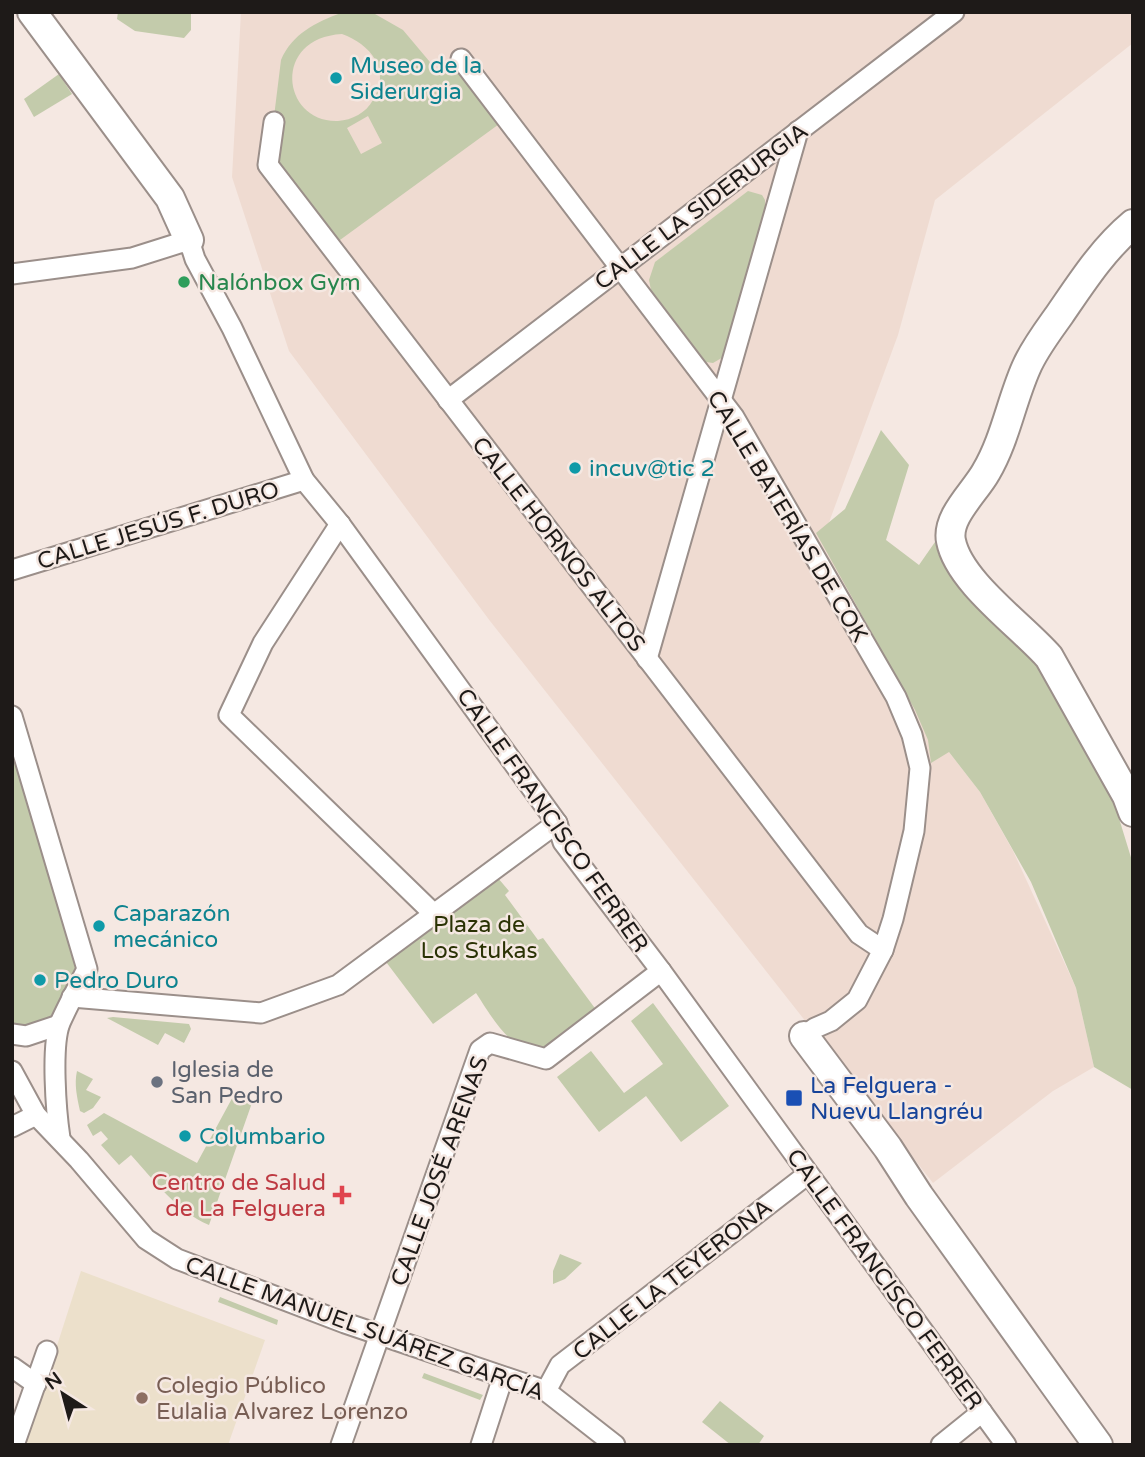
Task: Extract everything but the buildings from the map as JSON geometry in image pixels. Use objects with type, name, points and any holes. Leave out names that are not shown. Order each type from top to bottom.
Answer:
[{"type":"street","points":[[12,274],[132,258],[189,240],[170,198],[32,12]]},
{"type":"street","name":"CALLE LA SIDERURGIA","points":[[448,400],[954,12]]},
{"type":"street","name":"CALLE BATERÍAS DE COK","points":[[461,59],[722,400],[896,696],[912,735],[920,768],[914,831],[893,919],[883,950],[857,1000],[831,1021],[815,1028],[813,1046]]},
{"type":"street","name":"CALLE HORNOS ALTOS","points":[[274,122],[268,165],[859,934],[883,950]]},
{"type":"street","points":[[647,660],[798,131]]},
{"type":"street","points":[[1133,224],[1097,261],[1037,347],[1026,367],[997,450],[950,533],[951,545],[971,579],[1049,657],[1127,796],[1133,812]]},
{"type":"street","name":"CALLE FRANCISCO FERRER","points":[[189,240],[195,259],[232,328],[304,480],[340,524],[557,823],[563,842],[662,971],[1006,1445]]},
{"type":"street","name":"CALLE JESÚS F. DURO","points":[[12,570],[304,480]]},
{"type":"street","points":[[340,524],[263,643],[229,715],[434,914]]},
{"type":"street","points":[[12,716],[87,969],[59,1025],[56,1114],[60,1138]]},
{"type":"street","points":[[72,997],[261,1013],[338,985],[557,823]]},
{"type":"street","name":"CALLE JOSÉ ARENAS","points":[[380,1336],[480,1050],[490,1043],[498,1044],[546,1059],[662,971]]},
{"type":"street","points":[[831,1021],[824,1038],[813,1046],[1098,1445]]},
{"type":"street","points":[[12,1034],[26,1036],[59,1025]]},
{"type":"street","name":"CALLE MANUEL SUÁREZ GARCÍA","points":[[12,1071],[36,1115],[60,1138],[146,1239],[177,1259],[380,1336],[546,1391],[615,1445]]},
{"type":"street","points":[[12,1128],[36,1115]]},
{"type":"street","name":"CALLE LA TEYERONA","points":[[546,1391],[560,1365],[808,1174]]},
{"type":"street","points":[[341,1445],[380,1336]]},
{"type":"street","points":[[14,1445],[47,1351]]},
{"type":"street","points":[[12,1367],[36,1384]]},
{"type":"street","points":[[481,1445],[503,1377]]},
{"type":"street","points":[[941,1445],[982,1412]]},
{"type":"shaded area","points":[[241,12],[1133,12],[1133,43],[935,200],[898,335],[824,536],[949,752],[980,792],[1013,851],[1076,988],[1094,1067],[1053,1091],[933,1183],[490,621],[289,351],[232,177]]},
{"type":"shaded area","name":"Colegio Público Eulalia Alvarez Lorenzo","points":[[81,1271],[265,1340],[228,1445],[25,1445]]},
{"type":"green space","points":[[118,12],[191,12],[191,30],[184,38],[135,31],[117,19]]},
{"type":"green space","name":"Museo de la Siderurgia","points":[[341,13],[375,14],[403,30],[440,74],[461,59],[506,119],[329,248],[268,165],[281,60],[298,36]],"holes":[[[342,34],[369,51],[379,69],[380,78],[378,89],[367,109],[338,121],[319,118],[305,109],[296,95],[292,80],[295,64],[304,50],[319,39]],[[368,116],[382,143],[361,154],[347,128]]]},
{"type":"green space","points":[[59,74],[72,94],[34,117],[24,99]]},
{"type":"green space","points":[[748,191],[762,195],[765,210],[725,356],[713,363],[706,362],[651,290],[649,280],[655,262]]},
{"type":"green space","points":[[881,430],[909,465],[886,540],[919,565],[935,542],[939,555],[961,590],[1040,668],[1114,802],[1133,864],[1133,1090],[1094,1067],[1076,988],[1031,882],[980,792],[949,752],[931,763],[928,740],[915,710],[816,533],[845,509]]},
{"type":"green space","points":[[12,716],[87,969],[65,1015],[12,1034]]},
{"type":"green space","name":"Plaza de Los Stukas","points":[[492,871],[509,891],[505,895],[538,940],[543,938],[597,1011],[549,1048],[537,1051],[516,1043],[497,1024],[476,993],[433,1024],[380,954]]},
{"type":"green space","points":[[653,1003],[729,1106],[681,1142],[646,1096],[599,1132],[557,1077],[591,1051],[624,1093],[663,1064],[631,1021]]},
{"type":"green space","points":[[107,1018],[189,1024],[191,1029],[184,1043],[165,1033],[158,1045]]},
{"type":"green space","points":[[77,1071],[93,1079],[86,1090],[101,1097],[93,1108],[84,1113],[80,1111],[77,1096]]},
{"type":"green space","points":[[236,1091],[253,1100],[209,1225],[176,1204],[131,1155],[119,1165],[101,1145],[108,1139],[101,1131],[93,1136],[87,1125],[104,1113],[197,1163]]},
{"type":"green space","points":[[560,1254],[582,1263],[565,1279],[553,1284],[553,1271]]},
{"type":"green space","points":[[220,1297],[278,1320],[277,1325],[218,1302]]},
{"type":"green space","points":[[424,1373],[483,1395],[480,1400],[422,1378]]},
{"type":"green space","points":[[720,1401],[764,1436],[758,1445],[731,1445],[702,1422]]},
{"type":"place","name":"Museo de la Siderurgia","points":[[336,78]]},
{"type":"place","name":"Nalónbox Gym","points":[[184,282]]},
{"type":"place","name":"incuv@tic 2","points":[[575,468]]},
{"type":"place","name":"Caparazón mecánico","points":[[99,926]]},
{"type":"place","name":"Pedro Duro","points":[[40,980]]},
{"type":"place","name":"Iglesia de San Pedro","points":[[157,1082]]},
{"type":"place","name":"La Felguera - Nuevu Llangréu","points":[[794,1098]]},
{"type":"place","name":"Columbario","points":[[185,1136]]},
{"type":"place","name":"Centro de Salud de La Felguera","points":[[342,1195]]},
{"type":"place","name":"Colegio Público Eulalia Alvarez Lorenzo","points":[[142,1398]]}]
